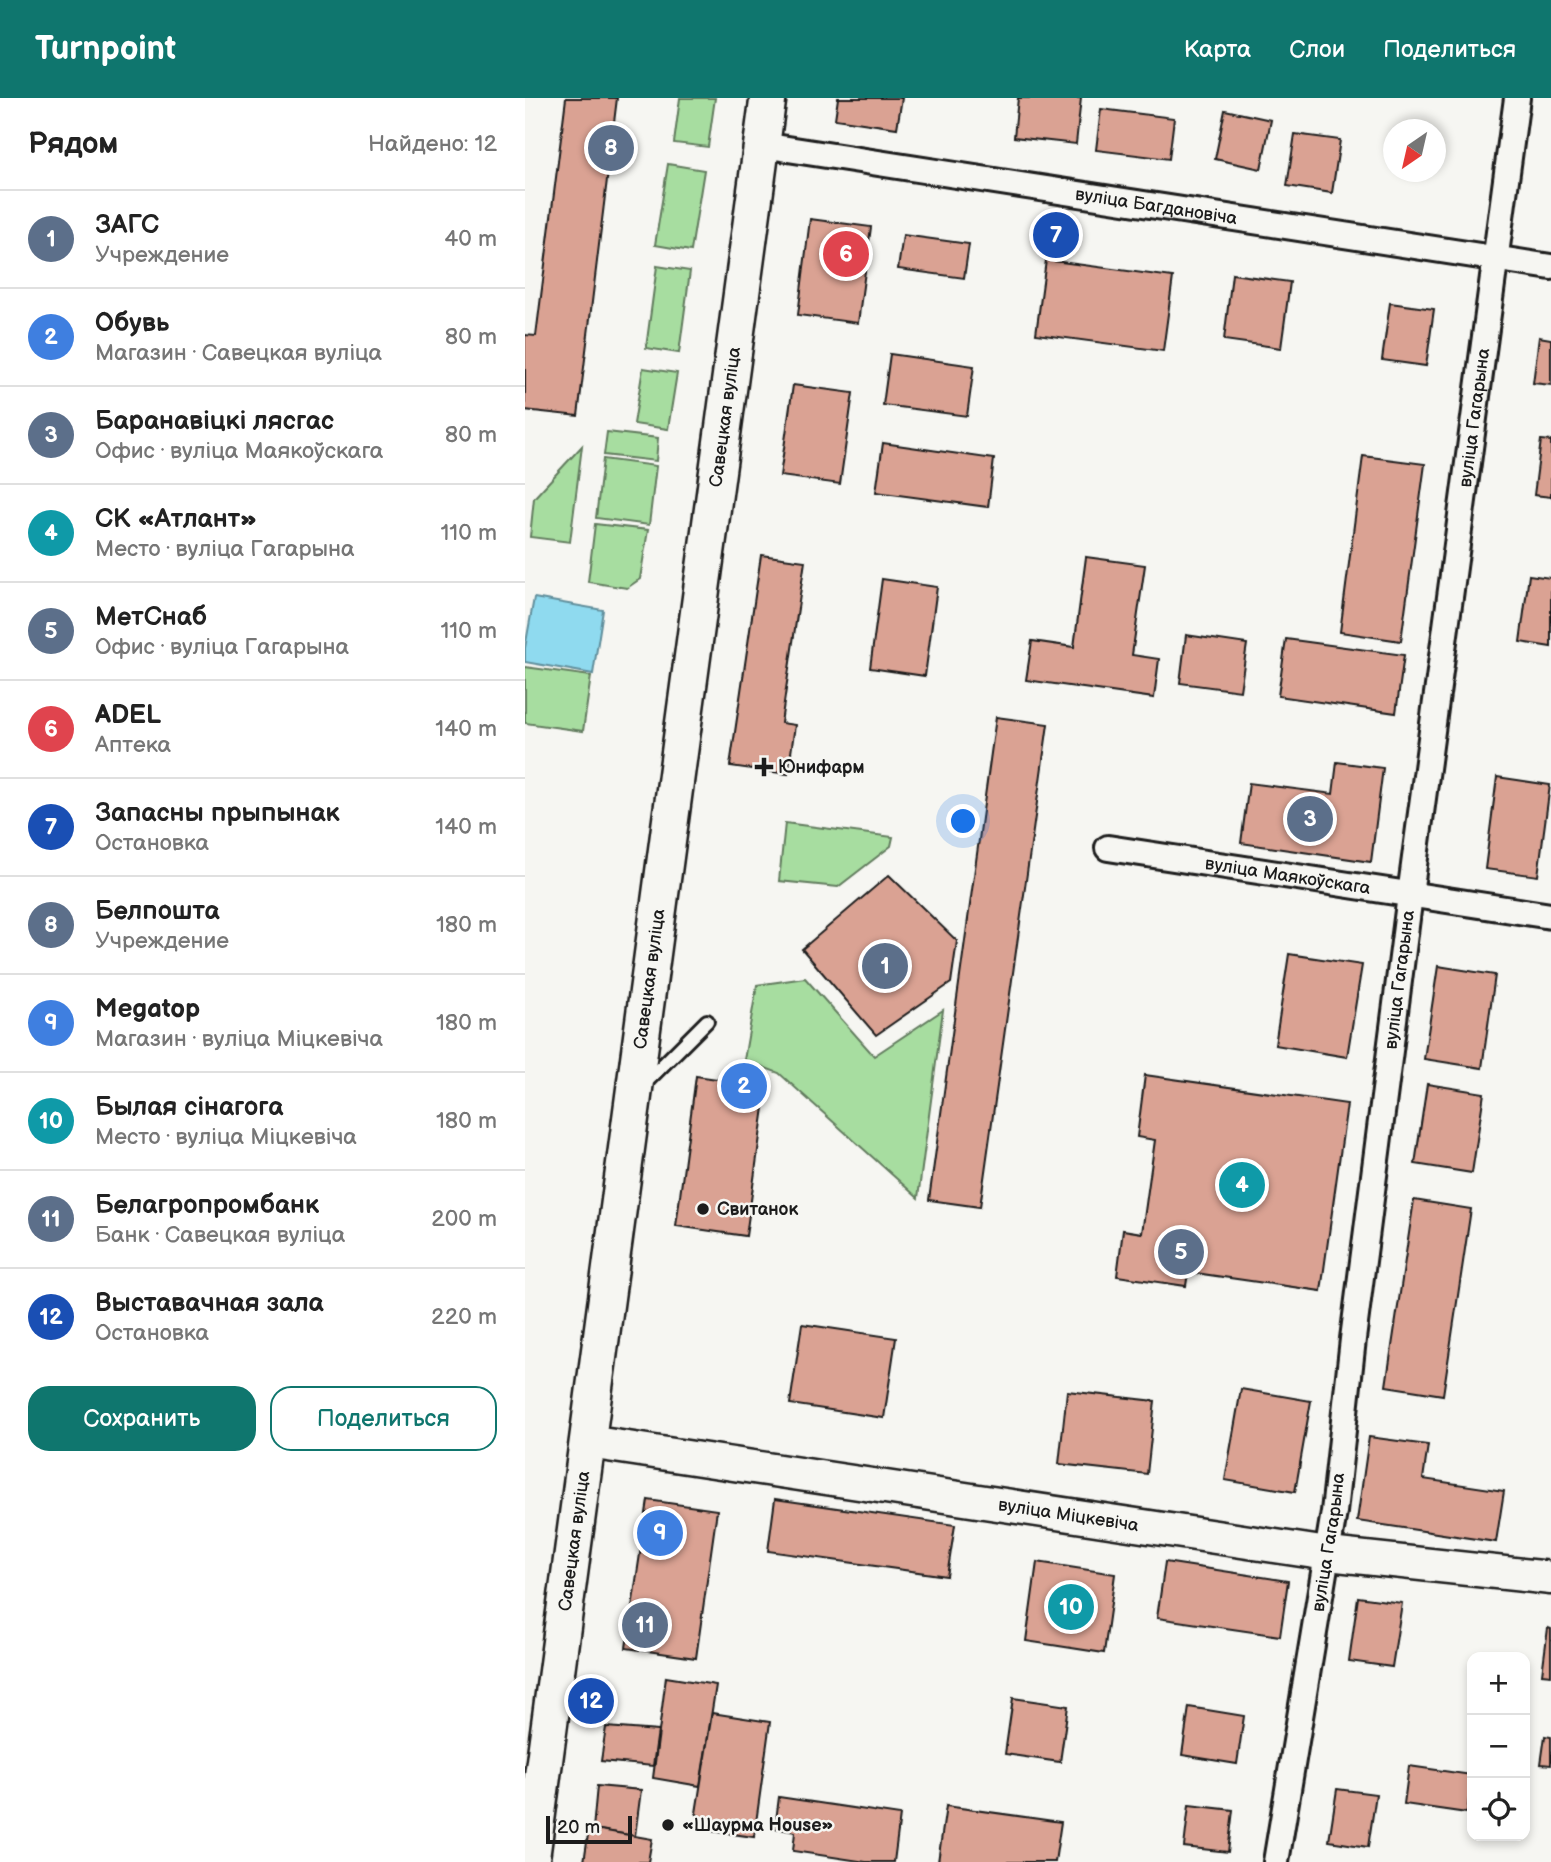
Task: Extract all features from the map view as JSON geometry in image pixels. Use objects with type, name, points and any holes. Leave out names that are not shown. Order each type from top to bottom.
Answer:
[{"type":"main road","name":"Савецкая вуліца","points":[[531,1862],[768,98]]},
{"type":"street","name":"вуліца Гагарына","points":[[1276,1862],[1328,1554],[1410,895],[1517,98]]},
{"type":"street","name":"вуліца Багдановіча","points":[[762,145],[1551,267]]},
{"type":"street","name":"вуліца Маякоўскага","points":[[1108,848],[1551,916]]},
{"type":"street","name":"вуліца Міцкевіча","points":[[588,1442],[1328,1554],[1551,1578]]},
{"type":"lane","points":[[634,1094],[707,1021]]},
{"type":"green space","points":[[680,98],[715,98],[708,147],[674,143]]},
{"type":"green space","points":[[668,164],[704,170],[691,251],[655,245]]},
{"type":"green space","points":[[657,266],[690,271],[679,353],[646,348]]},
{"type":"green space","points":[[643,368],[677,373],[668,429],[634,424]]},
{"type":"green space","points":[[607,432],[658,438],[656,461],[604,455]]},
{"type":"green space","points":[[582,446],[570,542],[530,537],[534,498]]},
{"type":"green space","points":[[603,459],[656,466],[649,525],[596,518]]},
{"type":"green space","points":[[595,524],[648,530],[640,579],[627,588],[588,582]]},
{"type":"green space","points":[[525,667],[591,676],[583,731],[525,723]]},
{"type":"green space","points":[[785,823],[893,837],[891,846],[838,887],[779,881]]},
{"type":"green space","points":[[805,978],[874,1056],[943,1010],[918,1198],[779,1073],[744,1060],[757,985]]},
{"type":"water","points":[[534,598],[603,610],[593,674],[525,662]]},
{"type":"building","points":[[566,98],[617,98],[578,416],[525,410],[525,335],[536,336]]},
{"type":"building","points":[[838,98],[902,98],[897,128],[835,119]]},
{"type":"building","points":[[1018,98],[1081,98],[1076,144],[1014,137]]},
{"type":"building","points":[[1101,109],[1174,118],[1169,159],[1096,150]]},
{"type":"building","points":[[1225,110],[1271,120],[1261,169],[1215,159]]},
{"type":"building","points":[[1295,134],[1340,140],[1332,193],[1287,186]]},
{"type":"building","points":[[810,219],[871,227],[858,323],[798,315]]},
{"type":"building","points":[[903,235],[969,244],[964,278],[898,269]]},
{"type":"building","points":[[1046,260],[1173,277],[1163,351],[1036,334]]},
{"type":"building","points":[[1232,274],[1290,282],[1281,348],[1224,340]]},
{"type":"building","points":[[1390,303],[1434,309],[1426,366],[1382,360]]},
{"type":"building","points":[[1539,337],[1551,339],[1551,385],[1533,383]]},
{"type":"building","points":[[890,354],[974,366],[967,416],[883,405]]},
{"type":"building","points":[[793,385],[853,393],[840,484],[780,476]]},
{"type":"building","points":[[1541,440],[1551,441],[1551,497],[1534,495]]},
{"type":"building","points":[[883,443],[994,459],[988,507],[876,492]]},
{"type":"building","points":[[1363,456],[1425,464],[1401,641],[1340,632]]},
{"type":"building","points":[[761,555],[805,561],[781,723],[795,725],[788,774],[730,766]]},
{"type":"building","points":[[1086,557],[1145,565],[1132,655],[1159,659],[1154,698],[1026,680],[1032,641],[1074,647]]},
{"type":"building","points":[[1529,575],[1551,578],[1551,647],[1520,642]]},
{"type":"building","points":[[882,579],[937,587],[925,676],[870,668]]},
{"type":"building","points":[[1186,635],[1247,644],[1240,691],[1180,683]]},
{"type":"building","points":[[1286,639],[1404,655],[1396,713],[1278,696]]},
{"type":"building","points":[[996,717],[1048,724],[980,1207],[929,1200]]},
{"type":"building","points":[[1337,762],[1383,768],[1371,862],[1241,843],[1249,783],[1333,794]]},
{"type":"building","points":[[1497,777],[1550,785],[1538,876],[1485,869]]},
{"type":"building","points":[[889,875],[957,941],[951,983],[876,1035],[802,949]]},
{"type":"building","points":[[1289,954],[1362,965],[1347,1057],[1275,1045]]},
{"type":"building","points":[[1438,966],[1495,975],[1482,1068],[1424,1059]]},
{"type":"building","points":[[1145,1075],[1347,1104],[1321,1291],[1188,1272],[1186,1286],[1117,1276],[1123,1230],[1142,1233],[1155,1140],[1137,1137]]},
{"type":"building","points":[[696,1076],[767,1086],[746,1236],[676,1226]]},
{"type":"building","points":[[1427,1084],[1484,1093],[1472,1173],[1415,1164]]},
{"type":"building","points":[[1414,1200],[1471,1209],[1443,1395],[1386,1386]]},
{"type":"building","points":[[802,1324],[896,1338],[884,1418],[790,1404]]},
{"type":"building","points":[[1241,1389],[1311,1401],[1295,1492],[1225,1480]]},
{"type":"building","points":[[1067,1391],[1155,1401],[1147,1474],[1059,1464]]},
{"type":"building","points":[[1369,1437],[1428,1445],[1423,1479],[1504,1491],[1496,1542],[1357,1521]]},
{"type":"building","points":[[775,1499],[955,1525],[947,1576],[768,1551]]},
{"type":"building","points":[[648,1500],[717,1510],[696,1658],[626,1648]]},
{"type":"building","points":[[1037,1562],[1115,1574],[1104,1653],[1026,1641]]},
{"type":"building","points":[[1165,1562],[1288,1581],[1280,1636],[1157,1618]]},
{"type":"building","points":[[1358,1597],[1402,1603],[1392,1667],[1349,1661]]},
{"type":"building","points":[[1548,1628],[1551,1629],[1551,1675],[1542,1674]]},
{"type":"building","points":[[666,1677],[716,1685],[700,1786],[653,1778]]},
{"type":"building","points":[[1013,1698],[1068,1706],[1060,1762],[1005,1754]]},
{"type":"building","points":[[1189,1707],[1244,1716],[1237,1764],[1182,1755]]},
{"type":"building","points":[[712,1713],[770,1722],[754,1837],[711,1831],[696,1813]]},
{"type":"building","points":[[606,1727],[658,1731],[653,1766],[601,1761]]},
{"type":"building","points":[[1545,1736],[1551,1737],[1551,1765],[1541,1764]]},
{"type":"building","points":[[1409,1766],[1467,1774],[1467,1813],[1404,1804]]},
{"type":"building","points":[[597,1786],[641,1790],[635,1836],[593,1829]]},
{"type":"building","points":[[1337,1789],[1376,1794],[1368,1847],[1329,1841]]},
{"type":"building","points":[[779,1797],[900,1815],[894,1862],[866,1862],[793,1851],[795,1832],[775,1828]]},
{"type":"building","points":[[1189,1805],[1233,1810],[1228,1852],[1184,1847]]},
{"type":"building","points":[[946,1806],[1061,1822],[1055,1862],[938,1862]]},
{"type":"building","points":[[589,1828],[652,1839],[648,1862],[584,1862]]},
{"type":"place","name":"Белпошта","points":[[611,148]]},
{"type":"place","name":"Запасны прыпынак","points":[[1056,235]]},
{"type":"place","name":"ADEL","points":[[846,254]]},
{"type":"place","name":"Юнифарм","points":[[764,767]]},
{"type":"place","name":"Баранавіцкі лясгас","points":[[1310,819]]},
{"type":"place","name":"ЗАГС","points":[[885,966]]},
{"type":"place","name":"Обувь","points":[[744,1086]]},
{"type":"place","name":"СК «Атлант»","points":[[1242,1185]]},
{"type":"place","name":"Свитанок","points":[[703,1209]]},
{"type":"place","name":"МетСнаб","points":[[1181,1252]]},
{"type":"place","name":"Megatop","points":[[660,1533]]},
{"type":"place","name":"Былая сінагога","points":[[1071,1607]]},
{"type":"place","name":"Белагропромбанк","points":[[645,1625]]},
{"type":"place","name":"Выставачная зала","points":[[591,1701]]},
{"type":"place","name":"«Шаурма House»","points":[[668,1825]]}]
